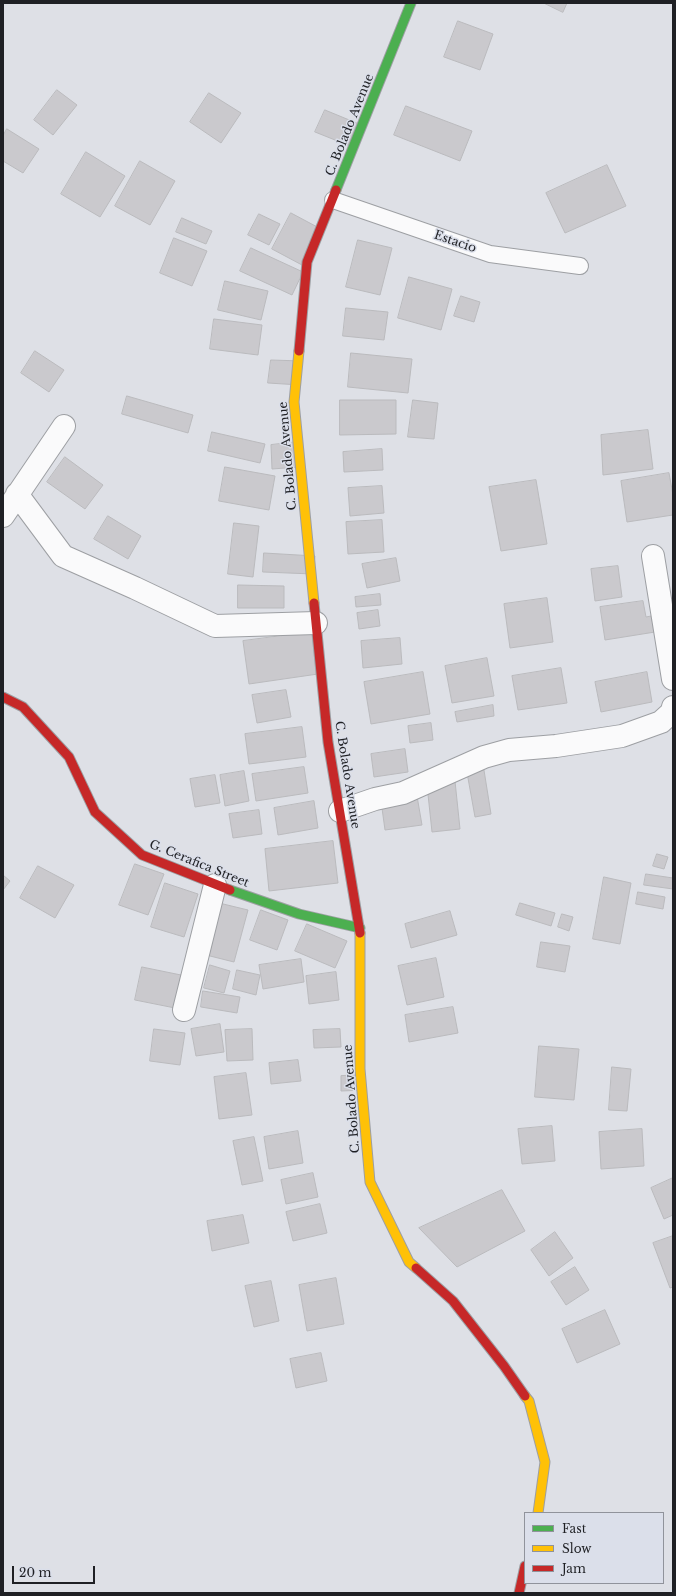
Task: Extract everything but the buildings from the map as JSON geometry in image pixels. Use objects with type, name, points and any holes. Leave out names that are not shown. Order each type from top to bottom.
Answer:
[{"type":"street","name":"C. Bolado Avenue","points":[[411,3],[307,262],[294,402],[328,742],[360,928],[360,1069],[370,1182],[408,1262],[453,1301],[504,1366],[529,1401],[545,1462],[538,1512]]},
{"type":"street","points":[[3,516],[64,426]]},
{"type":"street","points":[[17,494],[63,556],[136,588],[216,626],[316,624]]},
{"type":"street","points":[[653,556],[673,679]]},
{"type":"street","name":"G. Cerafica Street","points":[[3,697],[23,707],[69,757],[95,812],[142,855],[215,885],[299,914],[360,928]]},
{"type":"street","points":[[340,811],[375,799],[403,793],[490,755],[510,750],[556,746],[622,736],[661,722],[672,712],[673,707]]},
{"type":"street","points":[[184,1010],[215,885]]},
{"type":"street","points":[[519,1593],[524,1570]]},
{"type":"lane","name":"Estacio","points":[[333,200],[490,254],[580,266]]},
{"type":"traffic: fast","points":[[336,190],[411,3]]},
{"type":"traffic: fast","points":[[230,890],[299,914],[360,928]]},
{"type":"traffic: slow","points":[[299,351],[294,402],[314,603]]},
{"type":"traffic: slow","points":[[360,933],[360,1069],[370,1182],[409,1262],[416,1268]]},
{"type":"traffic: slow","points":[[525,1396],[529,1401],[545,1462],[538,1512]]},
{"type":"traffic: jam","points":[[299,351],[307,262],[336,190]]},
{"type":"traffic: jam","points":[[314,603],[328,742],[360,933]]},
{"type":"traffic: jam","points":[[3,697],[23,707],[69,757],[95,812],[142,855],[230,890]]},
{"type":"traffic: jam","points":[[416,1268],[453,1301],[504,1366],[525,1396]]},
{"type":"traffic: jam","points":[[519,1593],[524,1570]]}]
